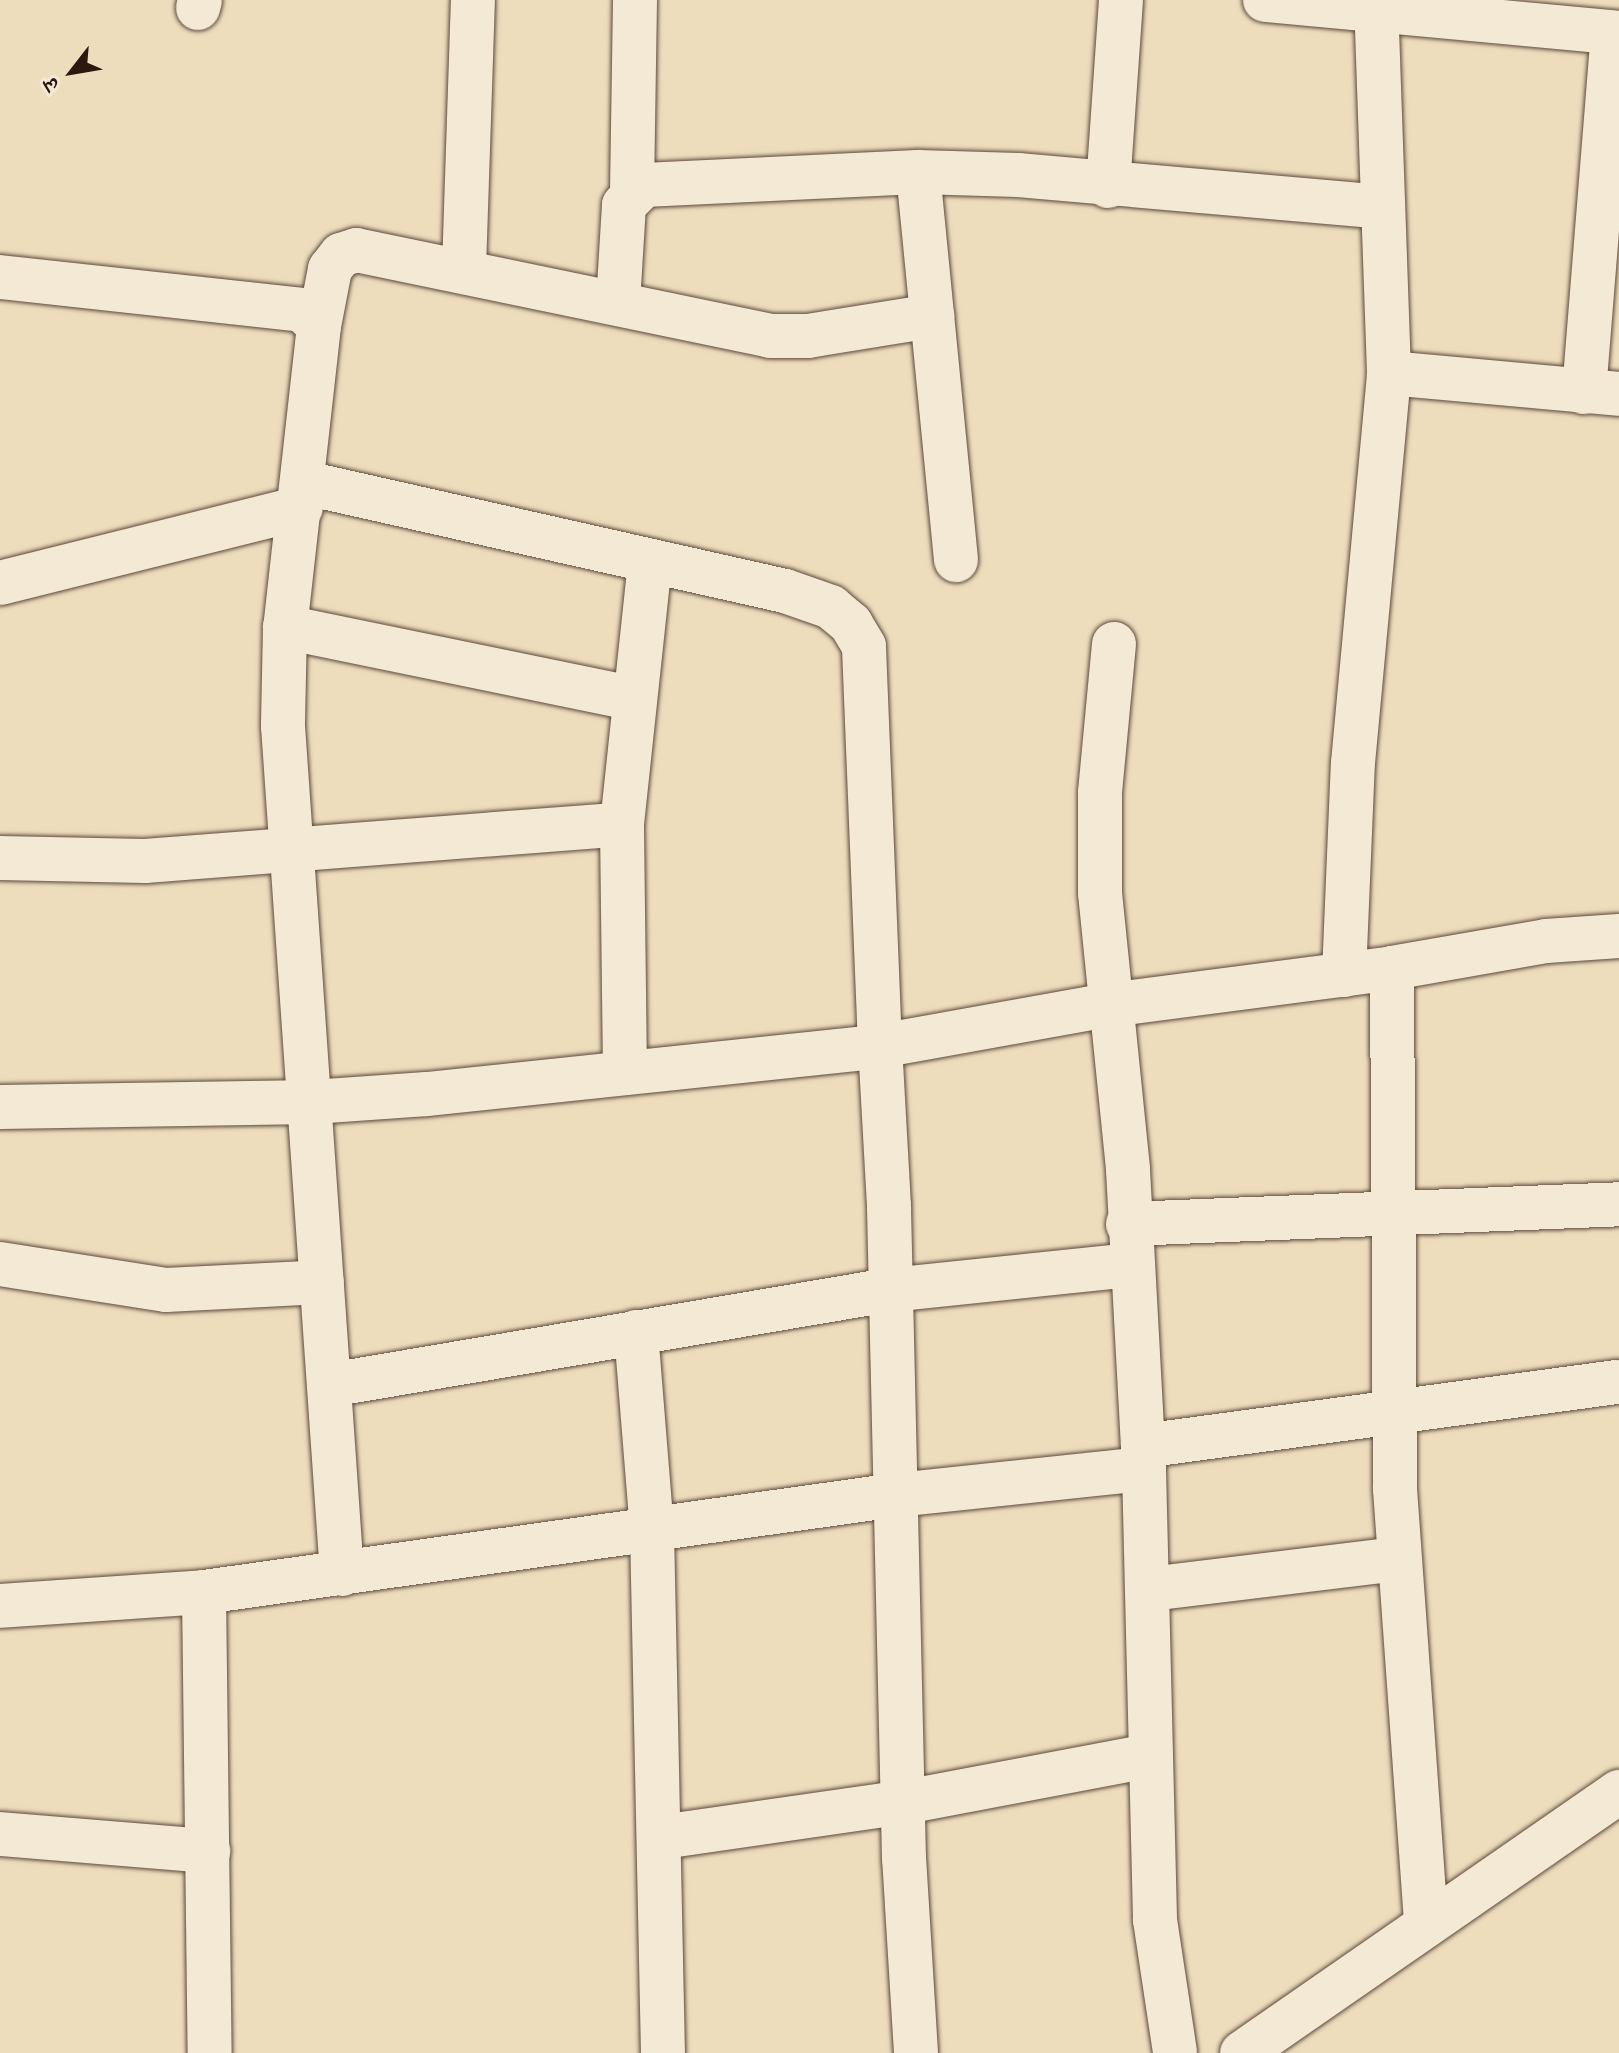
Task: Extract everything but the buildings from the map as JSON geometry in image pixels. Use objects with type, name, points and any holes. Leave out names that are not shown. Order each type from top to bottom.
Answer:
[{"type":"street","points":[[464,269],[473,0]]},
{"type":"street","points":[[618,303],[624,205],[632,191],[635,0]]},
{"type":"street","points":[[1108,186],[1121,0]]},
{"type":"street","points":[[1265,0],[1376,6],[1616,33],[1602,393],[1389,373]]},
{"type":"street","points":[[1344,975],[1353,763],[1389,373],[1376,6]]},
{"type":"street","points":[[632,191],[644,185],[918,172],[1383,207]]},
{"type":"street","points":[[918,172],[956,560]]},
{"type":"street","points":[[342,1574],[312,1102],[288,847],[285,627],[303,496],[319,326],[330,269],[341,255],[379,252],[770,336],[808,336],[932,316]]},
{"type":"street","points":[[0,277],[302,310],[319,326]]},
{"type":"street","points":[[0,583],[303,496],[785,591],[831,607],[851,624],[864,646],[916,2053]]},
{"type":"street","points":[[625,1073],[622,824],[632,698],[650,564]]},
{"type":"street","points":[[285,627],[632,698]]},
{"type":"street","points":[[1114,644],[1100,793],[1101,908],[1128,1170],[1144,1458],[1150,1589],[1149,1756],[1155,1920],[1175,2053]]},
{"type":"street","points":[[0,858],[145,861],[288,847],[622,824]]},
{"type":"street","points":[[0,1107],[312,1102],[625,1073],[880,1046],[1109,1005],[1392,968],[1546,941],[1619,936]]},
{"type":"street","points":[[1392,968],[1395,1212],[1393,1412],[1397,1559],[1426,1925]]},
{"type":"street","points":[[330,1385],[889,1290],[1130,1244],[1395,1212],[1619,1204]]},
{"type":"street","points":[[0,1264],[166,1290],[322,1282]]},
{"type":"street","points":[[636,1332],[652,1530],[662,1837],[663,2053]]},
{"type":"street","points":[[0,1606],[204,1592],[342,1574],[1144,1458],[1393,1412],[1619,1382]]},
{"type":"street","points":[[1150,1589],[1397,1559]]},
{"type":"street","points":[[204,1592],[210,2053]]},
{"type":"street","points":[[662,1837],[905,1802],[1149,1756]]},
{"type":"street","points":[[1242,2053],[1619,1792]]},
{"type":"street","points":[[0,1834],[208,1851]]}]
